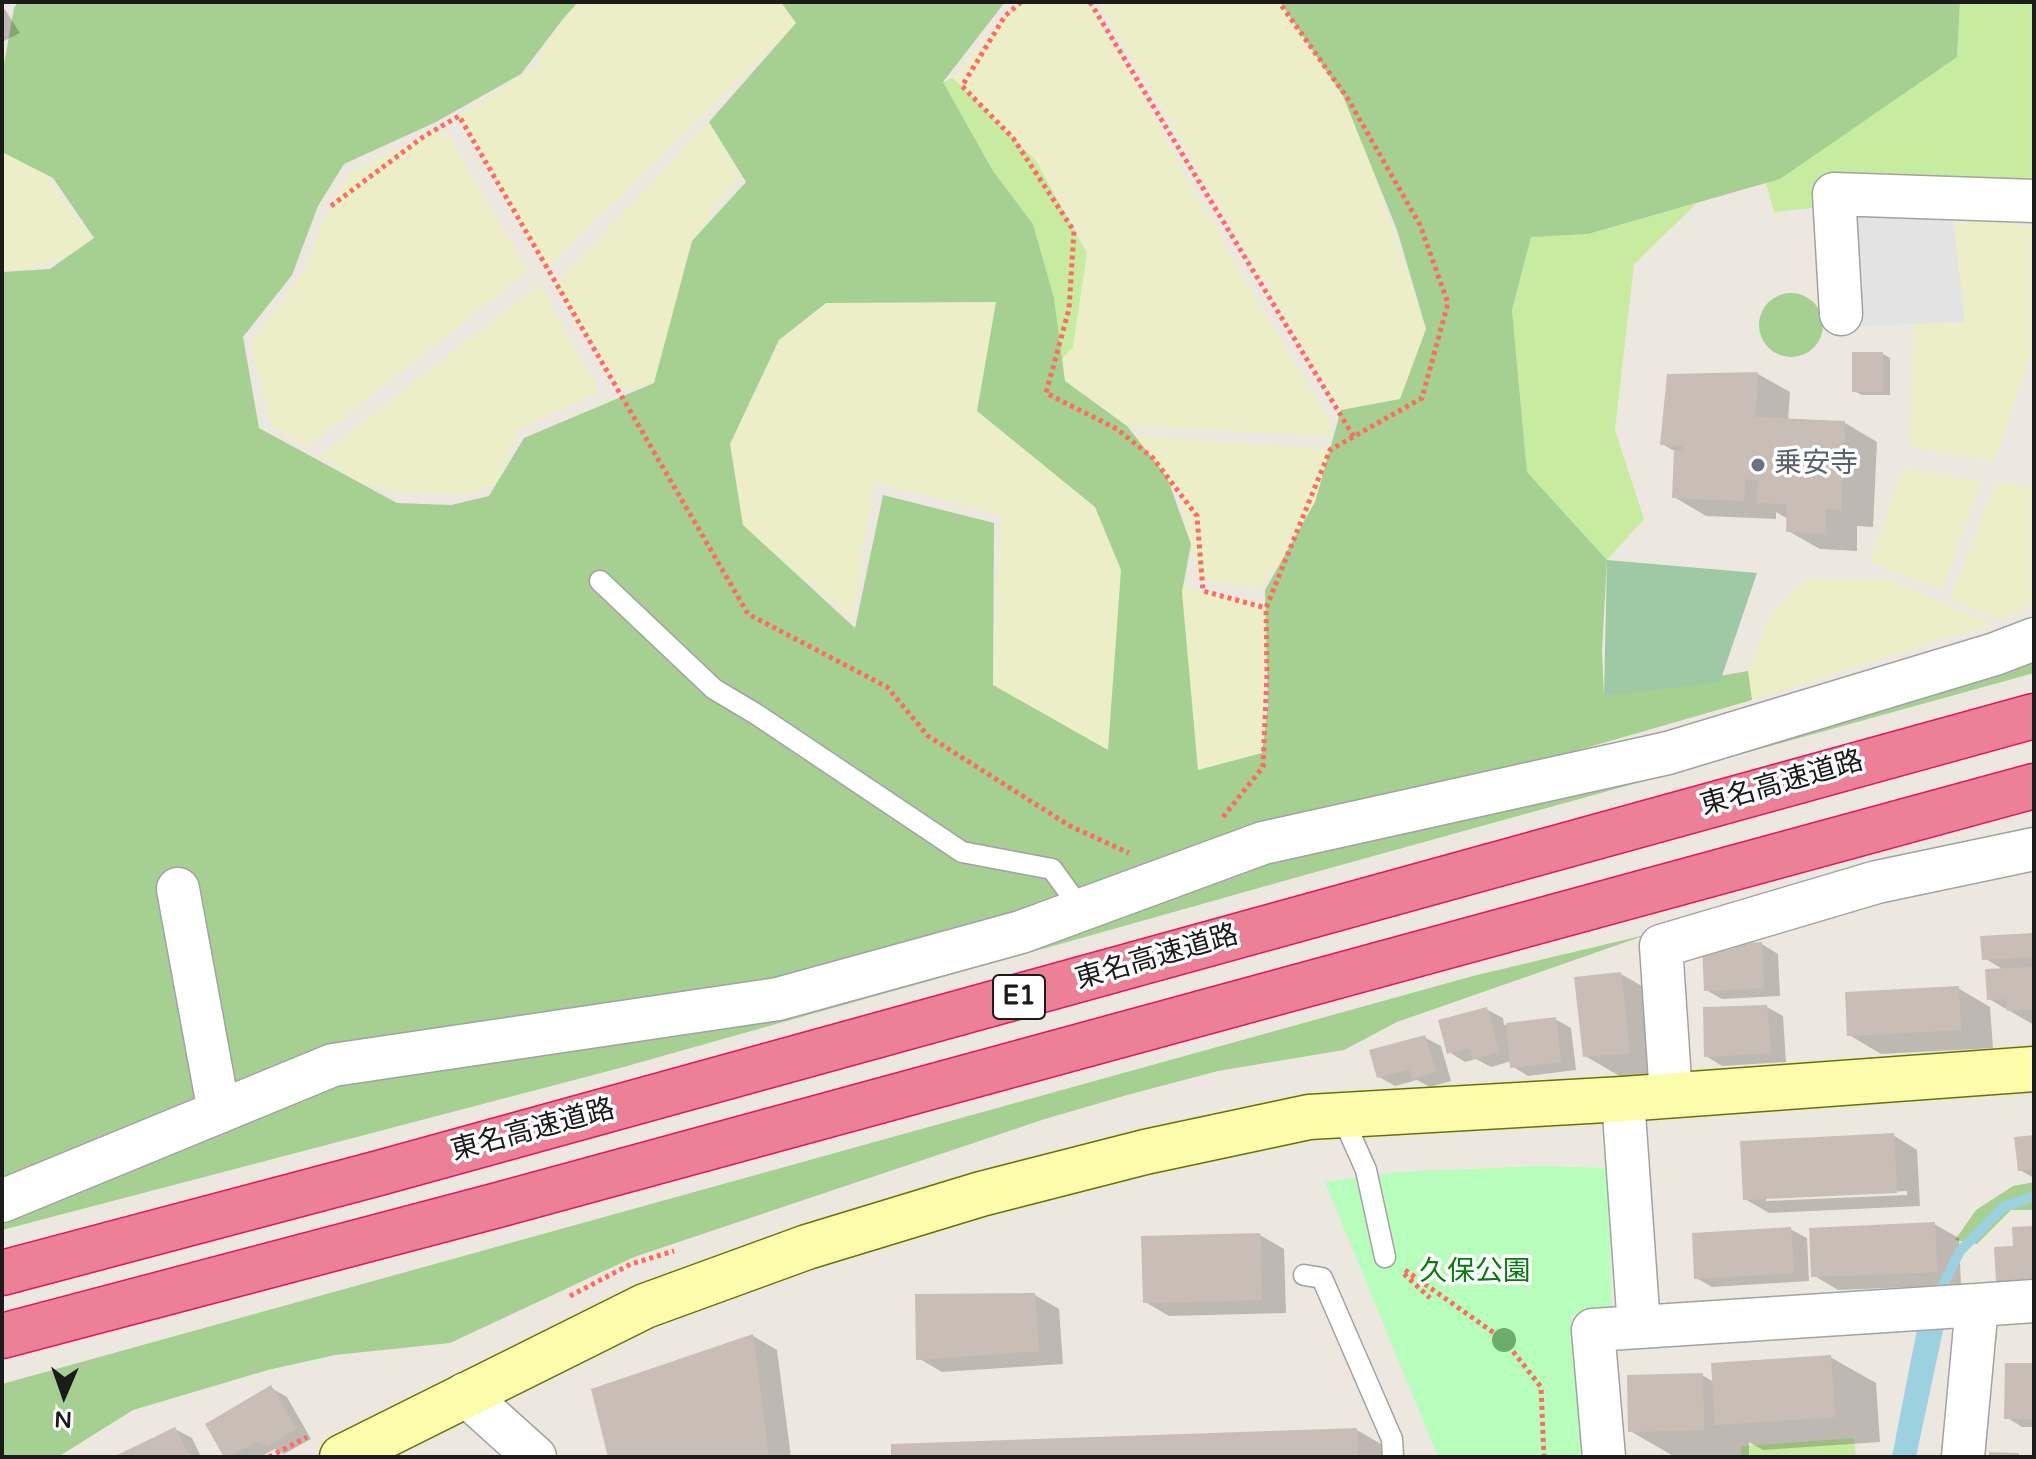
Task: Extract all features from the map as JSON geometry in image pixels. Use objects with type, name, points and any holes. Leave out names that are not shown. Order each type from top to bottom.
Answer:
[{"type":"highway","name":"東名高速道路","points":[[2,1273],[379,1173],[2034,716]]},
{"type":"highway","name":"E1","points":[[2,1336],[498,1205],[2034,786]]},
{"type":"street","points":[[1841,314],[1834,194],[2034,201]]},
{"type":"street","points":[[2,1201],[333,1065],[778,999],[1021,932],[1263,843],[1668,753],[1995,654],[2034,639]]},
{"type":"street","points":[[1671,1096],[1661,946],[1877,882],[2034,849]]},
{"type":"street","points":[[178,889],[219,1112]]},
{"type":"street","points":[[342,1457],[645,1306],[807,1247],[981,1194],[1145,1152],[1309,1117],[1671,1096],[2034,1069]]},
{"type":"street","points":[[1623,1099],[1639,1327]]},
{"type":"street","points":[[1604,1457],[1593,1330],[2034,1301]]},
{"type":"street","points":[[1963,1457],[1977,1305]]},
{"type":"street","points":[[465,1394],[535,1457]]},
{"type":"lane","points":[[600,581],[714,689],[962,852],[1052,869],[1081,909]]},
{"type":"lane","points":[[1342,1116],[1366,1170],[1385,1257]]},
{"type":"lane","points":[[1304,1275],[1322,1278],[1392,1439],[1393,1457]]},
{"type":"path","points":[[1021,2],[1005,16],[962,86],[1013,138],[1074,231],[1069,309],[1046,393],[1117,429],[1153,458],[1197,516],[1203,591],[1266,608]]},
{"type":"path","points":[[1090,2],[1354,437]]},
{"type":"path","points":[[1215,827],[1263,767],[1266,608],[1330,450],[1422,398],[1448,303],[1420,225],[1348,99],[1279,2]]},
{"type":"path","points":[[331,206],[423,137],[459,116],[748,614],[887,687],[928,736],[1070,826],[1177,875]]},
{"type":"path","points":[[1385,1257],[1430,1298]]},
{"type":"path","points":[[1385,1257],[1504,1340],[1541,1387],[1544,1457]]},
{"type":"green space","points":[[18,2],[578,2],[521,74],[436,122],[344,164],[318,206],[292,275],[243,337],[259,428],[397,503],[451,505],[489,496],[524,438],[654,383],[692,241],[746,182],[709,122],[796,23],[781,2],[1005,2],[943,82],[993,171],[1033,224],[1054,298],[1065,381],[1127,426],[1167,477],[1191,544],[1182,592],[1198,770],[1262,753],[1268,705],[1265,590],[1315,502],[1341,410],[1400,399],[1426,329],[1397,230],[1343,96],[1280,2],[1960,2],[1957,57],[1780,179],[1588,234],[1531,237],[1512,310],[1527,472],[1607,560],[1602,650],[1604,696],[1748,671],[1752,700],[1506,771],[740,1005],[320,1070],[2,1201],[2,272],[50,269],[94,238],[53,178],[2,152],[2,75],[14,8]],"holes":[[[996,302],[977,411],[1095,507],[1121,570],[1108,750],[993,685],[994,523],[883,495],[855,628],[743,525],[730,444],[779,340],[826,303]]]},
{"type":"green space","points":[[578,2],[781,2],[797,23],[547,268],[459,116],[535,67],[563,19]]},
{"type":"green space","points":[[1017,2],[1089,2],[1252,292],[1328,417],[1333,436],[1127,426],[1065,381],[1062,359],[1073,347],[1087,246],[1036,161],[953,78]]},
{"type":"green space","points":[[1098,2],[1284,2],[1348,99],[1426,329],[1400,399],[1341,410]]},
{"type":"green space","points":[[1960,2],[2034,2],[2034,184],[1774,212],[1766,183],[1957,57]]},
{"type":"green space","points":[[953,78],[1036,161],[1087,253],[1073,347],[1062,359],[1054,298],[1033,224],[993,171],[943,82]]},
{"type":"green space","points":[[709,122],[739,176],[692,241],[654,384],[621,391],[555,284]]},
{"type":"green space","points":[[444,128],[528,271],[306,448],[271,426],[250,343],[305,270],[325,216],[351,171]]},
{"type":"green space","points":[[2,151],[39,167],[93,242],[41,267],[2,269]]},
{"type":"green space","points":[[1697,203],[1634,264],[1615,430],[1644,519],[1607,560],[1527,472],[1512,310],[1531,236],[1588,234]]},
{"type":"green space","points":[[1954,218],[2034,226],[2034,345],[1994,461],[1910,447],[1914,324],[1964,321]]},
{"type":"green space","points":[[540,284],[600,392],[520,428],[496,484],[466,495],[399,492],[360,482],[319,456]]},
{"type":"green space","points":[[1791,293],[1809,299],[1817,307],[1823,325],[1817,343],[1809,351],[1791,357],[1773,351],[1765,343],[1759,325],[1765,307],[1773,299]]},
{"type":"green space","points":[[996,302],[977,411],[1095,507],[1121,570],[1108,751],[993,685],[1001,516],[874,482],[852,620],[743,525],[730,444],[779,340],[826,303]]},
{"type":"green space","points":[[1135,435],[1330,450],[1307,529],[1259,588],[1199,579],[1180,494]]},
{"type":"green space","points":[[1903,468],[1981,481],[1943,590],[1869,562]]},
{"type":"green space","points":[[1996,482],[2034,488],[2034,603],[2000,619],[1950,599]]},
{"type":"green space","points":[[1607,560],[1757,573],[1720,682],[1604,696]]},
{"type":"green space","points":[[1804,580],[1891,580],[1991,624],[1752,700],[1748,671],[1771,613]]},
{"type":"green space","points":[[1181,586],[1266,608],[1262,753],[1198,770]]},
{"type":"green space","points":[[2034,648],[2034,673],[620,1068],[2,1230],[2,1212],[338,1077],[429,1066],[1309,844]]},
{"type":"green space","points":[[1649,934],[1397,1022],[1344,1050],[1218,1071],[1127,1095],[1045,1119],[634,1257],[450,1343],[335,1355],[268,1370],[133,1410],[58,1457],[2,1457],[2,1384],[1473,976]]},
{"type":"green space","name":"久保公園","points":[[1537,1166],[1607,1168],[1612,1310],[1571,1315],[1582,1457],[1438,1457],[1325,1182],[1399,1172]]},
{"type":"green space","points":[[2034,1182],[2034,1210],[2011,1210],[1977,1244],[1955,1240],[1976,1210],[2013,1186]]},
{"type":"green space","points":[[1854,1438],[1856,1457],[1741,1457],[1741,1446]]},
{"type":"shaded area","points":[[1952,207],[1965,322],[1863,326],[1852,211]]},
{"type":"water","points":[[1944,1326],[1916,1457],[1900,1457],[1921,1333]]},
{"type":"building","points":[[1852,352],[1883,352],[1883,392],[1852,392]]},
{"type":"building","name":"乗安寺","points":[[1758,372],[1755,417],[1845,421],[1841,510],[1826,509],[1825,534],[1786,532],[1787,504],[1757,503],[1758,480],[1745,479],[1744,501],[1672,498],[1674,450],[1683,451],[1683,446],[1660,445],[1667,374]]},
{"type":"building","points":[[2034,933],[2034,957],[1982,960],[1980,936]]},
{"type":"building","points":[[1762,942],[1764,988],[1704,991],[1702,945]]},
{"type":"building","points":[[2034,967],[2034,1009],[2007,1011],[2006,999],[1987,1000],[1985,969]]},
{"type":"building","points":[[1621,972],[1630,1053],[1583,1057],[1574,977]]},
{"type":"building","points":[[1959,986],[1961,1030],[1847,1036],[1845,992]]},
{"type":"building","points":[[1767,1005],[1771,1053],[1704,1057],[1703,1007]]},
{"type":"building","points":[[1487,1007],[1499,1052],[1473,1059],[1470,1048],[1447,1054],[1438,1020]]},
{"type":"building","points":[[1556,1017],[1561,1062],[1510,1068],[1506,1023]]},
{"type":"building","points":[[1425,1035],[1436,1072],[1412,1079],[1409,1069],[1377,1078],[1369,1050]]},
{"type":"building","points":[[1894,1133],[1897,1193],[1743,1200],[1740,1141]]},
{"type":"building","points":[[2034,1135],[2034,1169],[2018,1171],[2014,1137]]},
{"type":"building","points":[[1935,1222],[1937,1272],[1811,1277],[1809,1228]]},
{"type":"building","points":[[2034,1226],[2034,1281],[1996,1283],[1994,1247],[2013,1246],[2012,1227]]},
{"type":"building","points":[[1791,1227],[1794,1273],[1694,1279],[1692,1233]]},
{"type":"building","points":[[1260,1233],[1262,1300],[1143,1303],[1141,1236]]},
{"type":"building","points":[[1035,1293],[1039,1351],[916,1360],[915,1294]]},
{"type":"building","points":[[753,1334],[769,1457],[608,1457],[591,1389]]},
{"type":"building","points":[[1831,1355],[1835,1417],[1715,1425],[1711,1363]]},
{"type":"building","points":[[2005,1363],[2034,1363],[2034,1419],[2004,1419]]},
{"type":"building","points":[[1703,1373],[1704,1430],[1628,1432],[1627,1375]]},
{"type":"building","points":[[271,1385],[296,1429],[267,1447],[258,1441],[224,1457],[205,1424]]},
{"type":"building","points":[[175,1427],[190,1457],[113,1457]]},
{"type":"building","points":[[1357,1428],[1358,1457],[891,1457],[891,1444]]},
{"type":"building","points":[[1989,1452],[2019,1453],[2019,1457],[1989,1457]]},
{"type":"waterway","points":[[1937,1297],[1960,1251],[2003,1207],[2034,1196]]},
{"type":"waterway","points":[[1897,1457],[1926,1318]]},
{"type":"place","name":"乗安寺","points":[[1758,465]]}]
